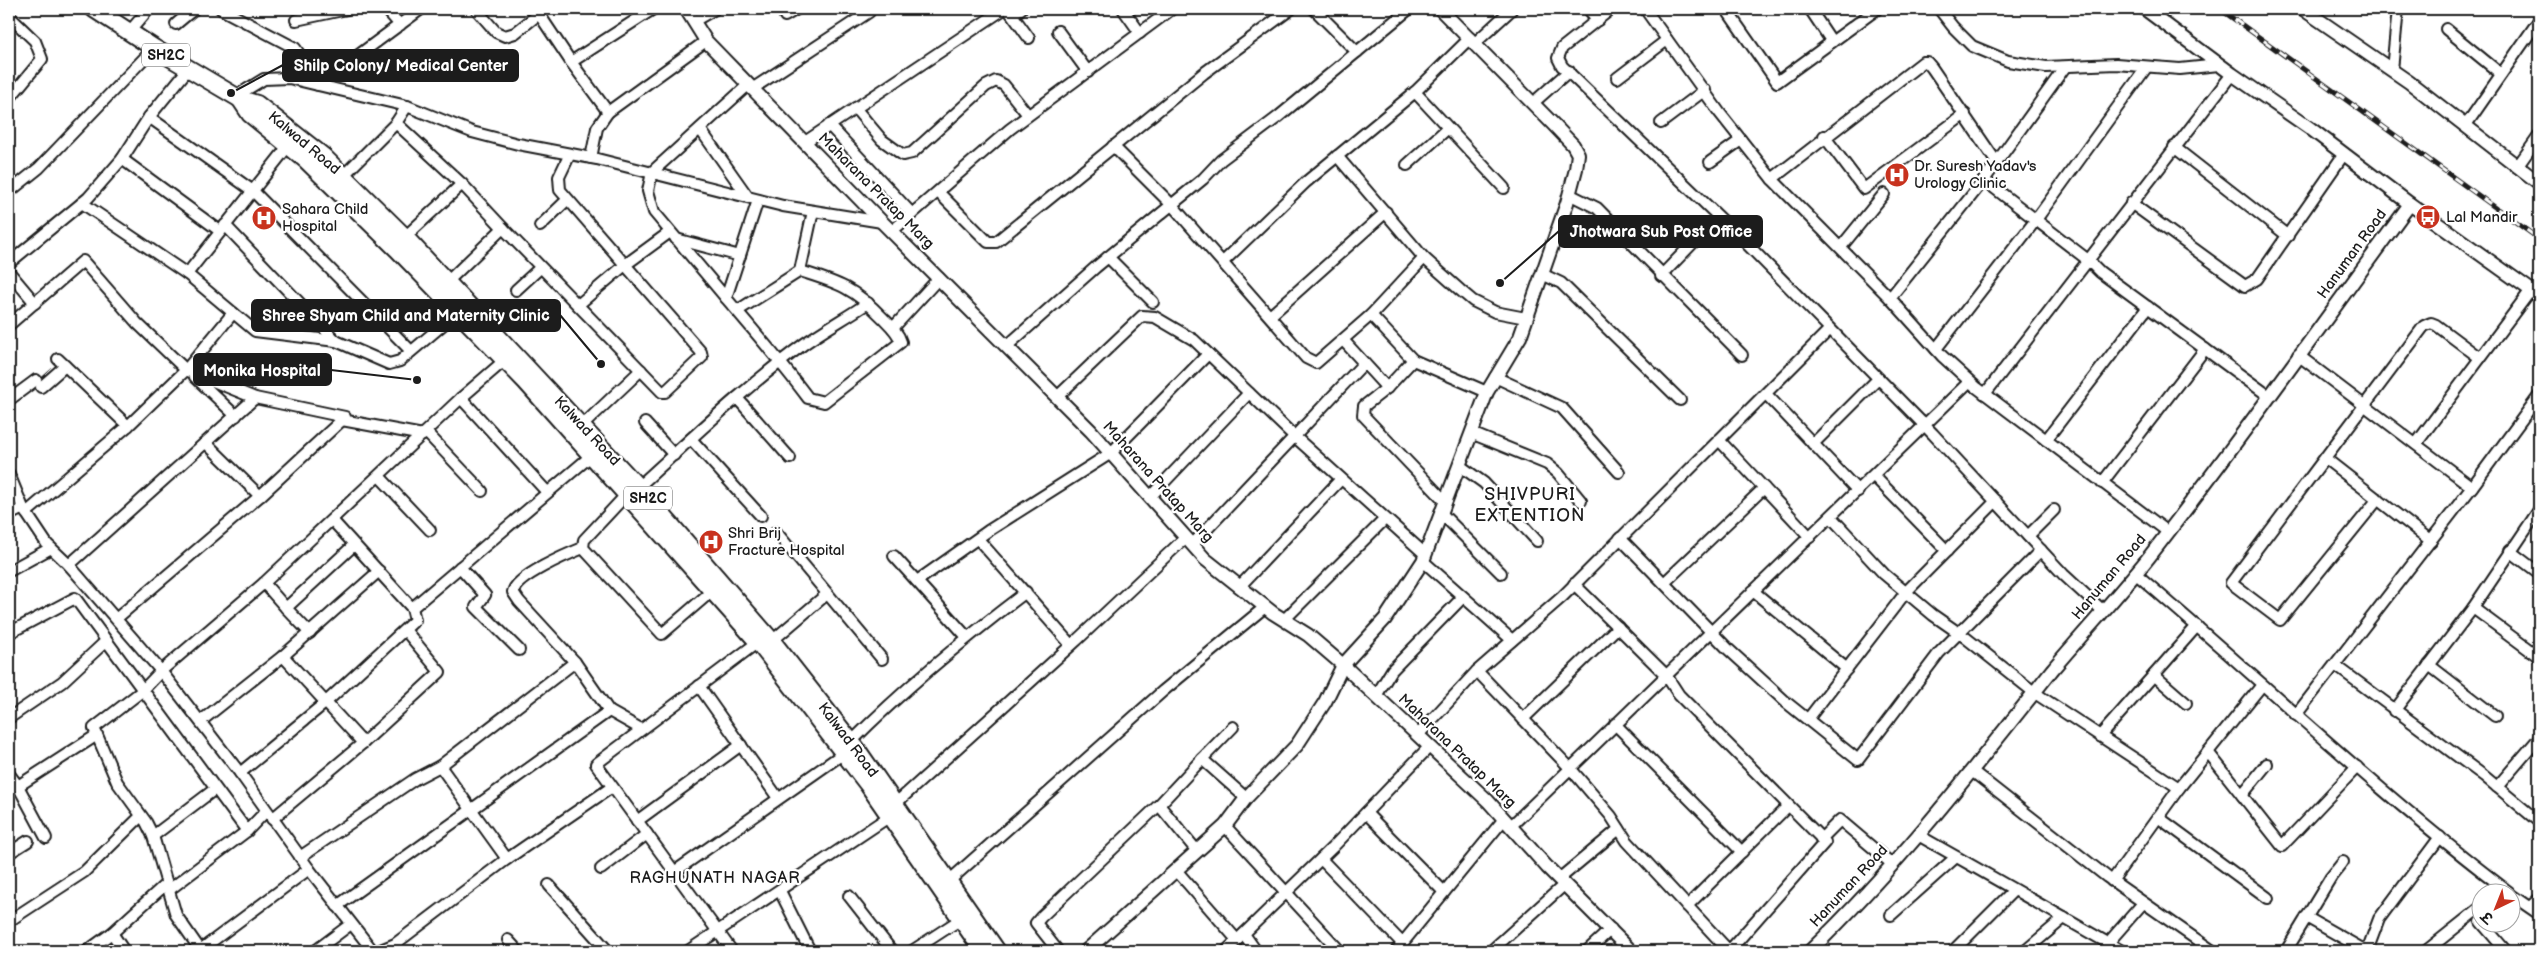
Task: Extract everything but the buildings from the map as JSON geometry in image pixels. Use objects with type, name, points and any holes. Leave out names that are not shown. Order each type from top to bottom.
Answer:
[{"type":"main road","name":"Kalwad Road","points":[[94,9],[154,48],[238,98],[257,104],[323,156],[405,237],[582,426],[713,590],[765,642]]},
{"type":"main road","name":"Kalwad Road","points":[[238,98],[250,114],[289,145],[397,249],[592,455],[633,491],[765,642],[848,747],[949,882],[997,951]]},
{"type":"main road","name":"Kalwad Road","points":[[894,810],[961,919],[983,951]]},
{"type":"street","points":[[129,32],[149,9]]},
{"type":"street","points":[[176,24],[194,9]]},
{"type":"street","points":[[221,9],[295,48],[300,55],[295,79]]},
{"type":"street","points":[[296,20],[347,9]]},
{"type":"street","points":[[386,9],[400,25]]},
{"type":"street","points":[[318,85],[421,9]]},
{"type":"street","points":[[476,9],[496,32],[505,36],[515,33],[542,11],[571,62],[608,112]]},
{"type":"street","points":[[571,62],[653,9]]},
{"type":"street","name":"Maharana Pratap Marg","points":[[686,9],[706,41],[887,227],[1008,346],[1151,496],[1188,542],[1205,559],[1265,607],[1308,634],[1343,665],[1430,746],[1508,823],[1562,882],[1631,951]]},
{"type":"street","points":[[694,21],[715,9]]},
{"type":"street","points":[[785,16],[797,9]]},
{"type":"street","points":[[1123,9],[1140,33]]},
{"type":"street","points":[[238,98],[264,79],[295,79],[407,106],[472,132],[518,144],[591,158],[753,198],[887,227],[912,214],[1028,116],[1172,9]]},
{"type":"street","points":[[938,192],[988,242],[996,242],[1204,73],[1291,9]]},
{"type":"street","points":[[1314,9],[1357,52]]},
{"type":"street","points":[[1008,346],[1108,257],[1203,179],[1221,160],[1278,117],[1409,9]]},
{"type":"street","points":[[1086,951],[1225,826],[1246,798],[1297,745],[1325,702],[1343,665],[1385,619],[1424,557],[1487,392],[1520,337],[1569,194],[1578,154],[1573,145],[1440,9]]},
{"type":"street","points":[[1223,262],[1306,182],[1415,92],[1472,40],[1512,9]]},
{"type":"street","points":[[1588,9],[1598,20]]},
{"type":"street","points":[[1611,9],[1568,42],[1559,53],[1558,58],[1925,426],[2041,550],[2102,610]]},
{"type":"street","points":[[1644,9],[1741,140],[1772,178],[1890,298],[1969,382],[2168,532]]},
{"type":"street","points":[[1726,9],[1777,82],[1877,9]]},
{"type":"street","points":[[1810,9],[1832,42]]},
{"type":"street","points":[[1939,9],[1953,28],[1972,46],[2008,60],[2065,67],[2116,64],[2146,68],[2180,69],[2220,65]]},
{"type":"street","points":[[2145,9],[2410,204],[2535,293],[2480,358],[2416,444]]},
{"type":"street","points":[[2304,9],[2392,70],[2539,183]]},
{"type":"street","points":[[2392,70],[2398,9]]},
{"type":"street","points":[[804,142],[1011,10],[1028,38]]},
{"type":"street","points":[[800,271],[842,284],[868,303],[893,328],[901,342],[824,402],[808,398],[782,362],[654,212],[649,200],[652,172],[750,87],[869,12]]},
{"type":"street","points":[[9,16],[35,41],[42,59],[9,99]]},
{"type":"street","points":[[2466,125],[2539,20]]},
{"type":"street","points":[[2446,29],[2501,74]]},
{"type":"street","points":[[1058,31],[1088,72]]},
{"type":"street","points":[[1618,78],[1667,40]]},
{"type":"street","points":[[591,158],[598,128],[608,112],[706,41]]},
{"type":"street","points":[[9,192],[39,168],[154,48]]},
{"type":"street","points":[[1772,178],[1824,136],[1923,62],[1927,62],[1932,68],[1998,163]]},
{"type":"street","points":[[1890,298],[1998,163],[2065,67]]},
{"type":"street","points":[[9,263],[82,203],[122,159],[149,116],[189,68]]},
{"type":"street","points":[[1936,349],[2035,221],[2146,68]]},
{"type":"street","points":[[1533,103],[1569,71]]},
{"type":"street","points":[[1985,394],[2232,74]]},
{"type":"street","points":[[855,108],[882,140],[904,155],[912,153],[986,86],[996,80],[1004,85],[1028,116]]},
{"type":"street","points":[[1661,123],[1705,90]]},
{"type":"street","points":[[1415,92],[1504,188]]},
{"type":"street","points":[[343,176],[396,123],[407,106]]},
{"type":"street","points":[[1824,136],[1864,189],[1965,114]]},
{"type":"street","points":[[149,116],[253,191],[412,351]]},
{"type":"street","points":[[396,123],[462,184],[540,268],[664,392],[702,357],[702,354],[560,190],[558,181],[570,154]]},
{"type":"street","points":[[829,125],[912,214]]},
{"type":"street","points":[[1408,165],[1448,128]]},
{"type":"street","points":[[700,129],[753,198]]},
{"type":"street","points":[[2518,166],[2539,136]]},
{"type":"street","points":[[1710,162],[1741,140]]},
{"type":"street","points":[[186,274],[289,145]]},
{"type":"street","points":[[1113,146],[1172,206],[1223,262],[1306,358],[1316,363],[1371,315],[1424,258]]},
{"type":"street","points":[[2174,148],[2288,236]]},
{"type":"street","points":[[2131,203],[2245,286],[2257,279],[2344,154]]},
{"type":"street","points":[[1337,156],[1424,258],[1473,301],[1495,312],[1526,318]]},
{"type":"street","points":[[122,159],[223,228],[336,341]]},
{"type":"street","points":[[1984,180],[2088,260],[2100,272],[2269,396]]},
{"type":"street","points":[[405,237],[462,184]]},
{"type":"street","points":[[1569,194],[1596,208],[1661,276],[1742,355]]},
{"type":"street","points":[[1840,248],[1884,194]]},
{"type":"street","points":[[726,298],[740,256],[753,198]]},
{"type":"street","points":[[540,226],[567,200]]},
{"type":"street","points":[[82,203],[186,274],[255,331],[336,341],[389,364],[400,361],[458,312]]},
{"type":"street","name":"Hanuman Road","points":[[1810,951],[1918,835],[2168,532],[2410,204]]},
{"type":"street","points":[[737,311],[800,271],[813,211]]},
{"type":"street","points":[[1270,316],[1386,212]]},
{"type":"street","points":[[1661,276],[1718,217]]},
{"type":"street","points":[[448,282],[503,228]]},
{"type":"street","points":[[578,305],[625,265],[673,235],[740,256]]},
{"type":"street","points":[[1108,257],[1152,302]]},
{"type":"street","points":[[9,325],[83,261],[137,323],[236,416]]},
{"type":"street","points":[[516,290],[540,268]]},
{"type":"street","points":[[9,272],[35,302]]},
{"type":"street","points":[[1542,274],[1561,283],[1680,400]]},
{"type":"street","points":[[893,328],[939,278]]},
{"type":"street","points":[[713,590],[662,634],[583,548],[584,540],[633,491],[737,398],[804,344],[868,303]]},
{"type":"street","points":[[2046,440],[2148,307]]},
{"type":"street","points":[[9,515],[24,510],[128,426],[188,371],[234,313]]},
{"type":"street","points":[[1371,315],[1413,360],[1487,392]]},
{"type":"street","points":[[1057,397],[1142,316],[1155,317],[1194,340],[1294,436],[1385,519],[1463,597],[1512,640]]},
{"type":"street","points":[[2378,499],[2288,613],[2280,620],[2231,583],[2326,459],[2424,326],[2430,323],[2443,329],[2480,358]]},
{"type":"street","points":[[1418,735],[1477,671],[1574,584],[1829,330]]},
{"type":"street","points":[[1343,340],[1387,388]]},
{"type":"street","points":[[2102,483],[2205,349]]},
{"type":"street","points":[[917,581],[1111,453],[1208,354]]},
{"type":"street","points":[[2298,355],[2472,487]]},
{"type":"street","points":[[309,869],[200,951],[176,915],[153,836],[117,782],[94,728],[142,691],[161,671],[264,583],[504,360]]},
{"type":"street","points":[[1413,360],[1387,388],[1364,406],[1364,418],[1501,573]]},
{"type":"street","points":[[9,400],[39,384],[62,362],[128,426]]},
{"type":"street","points":[[688,951],[780,890],[894,810],[1072,645],[1188,542],[1364,363]]},
{"type":"street","points":[[582,426],[641,370]]},
{"type":"street","points":[[117,618],[260,496],[346,417],[255,398],[188,371]]},
{"type":"street","points":[[1495,377],[1562,408],[1619,472]]},
{"type":"street","points":[[1813,444],[1878,379]]},
{"type":"street","points":[[1321,859],[1399,947],[1444,892],[1508,823],[1570,768],[1874,476],[1969,382]]},
{"type":"street","points":[[1151,496],[1249,393]]},
{"type":"street","points":[[1766,394],[1858,491]]},
{"type":"street","points":[[69,565],[207,444],[255,398]]},
{"type":"street","points":[[461,398],[547,492]]},
{"type":"street","points":[[737,398],[790,458]]},
{"type":"street","points":[[2296,715],[2537,402]]},
{"type":"street","points":[[342,420],[425,433],[482,491]]},
{"type":"street","points":[[645,423],[674,455]]},
{"type":"street","points":[[1471,433],[1547,464],[1558,473],[1581,501]]},
{"type":"street","points":[[691,439],[761,516]]},
{"type":"street","points":[[1719,440],[1810,537]]},
{"type":"street","points":[[207,444],[260,496]]},
{"type":"street","points":[[412,608],[592,455]]},
{"type":"street","points":[[2326,459],[2431,541]]},
{"type":"street","points":[[1459,464],[1484,483],[1537,541]]},
{"type":"street","points":[[9,474],[24,510],[51,548],[117,618],[201,721],[300,857],[373,951]]},
{"type":"street","points":[[379,476],[430,530]]},
{"type":"street","points":[[1874,476],[1947,551]]},
{"type":"street","points":[[1240,586],[1341,479]]},
{"type":"street","points":[[1664,583],[1764,488]]},
{"type":"street","points":[[1808,719],[1906,592],[1996,501]]},
{"type":"street","points":[[2028,536],[2054,510]]},
{"type":"street","points":[[2394,711],[2473,608],[2539,510]]},
{"type":"street","points":[[1831,517],[1884,574],[2034,693],[2180,788]]},
{"type":"street","points":[[1284,620],[1385,519]]},
{"type":"street","points":[[240,773],[325,703],[415,620],[412,608],[332,520]]},
{"type":"street","points":[[776,532],[882,659]]},
{"type":"street","points":[[1620,538],[1711,632],[1787,703],[1858,760],[1939,653],[2041,550]]},
{"type":"street","points":[[978,539],[1072,645]]},
{"type":"street","points":[[286,608],[354,544]]},
{"type":"street","points":[[9,571],[51,548]]},
{"type":"street","points":[[583,548],[565,555],[521,580],[513,592],[575,662],[609,711],[641,729]]},
{"type":"street","points":[[2510,551],[2539,573]]},
{"type":"street","points":[[894,556],[967,637]]},
{"type":"street","points":[[460,567],[485,596],[476,607],[519,650]]},
{"type":"street","points":[[201,721],[283,656],[379,572]]},
{"type":"street","points":[[2135,573],[2197,626],[2262,686],[2494,882]]},
{"type":"street","points":[[264,583],[310,633]]},
{"type":"street","points":[[1477,671],[1570,768],[1611,816],[1627,841],[1729,951],[1825,842],[1679,695],[1666,674],[1574,584]]},
{"type":"street","points":[[1753,591],[1847,669]]},
{"type":"street","points":[[674,872],[848,747],[898,695],[967,637],[1026,592]]},
{"type":"street","points":[[732,951],[596,764],[699,686],[765,642],[827,594]]},
{"type":"street","points":[[1376,696],[1392,670],[1463,597]]},
{"type":"street","points":[[9,633],[75,598],[247,831]]},
{"type":"street","points":[[949,882],[1163,691],[1265,607]]},
{"type":"street","points":[[2473,608],[2539,657]]},
{"type":"street","points":[[2100,736],[2197,626]]},
{"type":"street","points":[[1523,719],[1618,627]]},
{"type":"street","points":[[87,951],[112,933],[168,886],[269,815],[363,743],[440,672],[405,630]]},
{"type":"street","points":[[9,716],[62,682],[106,641]]},
{"type":"street","points":[[283,656],[363,743]]},
{"type":"street","points":[[300,857],[415,779],[440,766],[575,662]]},
{"type":"street","points":[[2335,665],[2497,787],[2539,822]]},
{"type":"street","points":[[2429,665],[2495,716]]},
{"type":"street","points":[[2154,675],[2186,703]]},
{"type":"street","points":[[699,686],[778,798]]},
{"type":"street","points":[[2112,881],[2180,788],[2262,686]]},
{"type":"street","points":[[337,906],[609,711]]},
{"type":"street","points":[[1615,724],[1742,852]]},
{"type":"street","points":[[1058,951],[1036,923],[1159,805],[1233,727]]},
{"type":"street","points":[[18,786],[97,735]]},
{"type":"street","points":[[2497,787],[2539,738]]},
{"type":"street","points":[[637,821],[740,745]]},
{"type":"street","points":[[1226,951],[1321,859],[1430,746]]},
{"type":"street","points":[[2208,752],[2282,846],[2357,767]]},
{"type":"street","points":[[1202,759],[1246,798]]},
{"type":"street","points":[[2242,795],[2267,764]]},
{"type":"street","points":[[440,766],[471,811],[508,859]]},
{"type":"street","points":[[1972,771],[2112,881],[2213,951]]},
{"type":"street","points":[[9,774],[18,786],[46,838]]},
{"type":"street","points":[[378,951],[398,948],[508,859],[612,787]]},
{"type":"street","points":[[153,836],[215,789]]},
{"type":"street","points":[[1159,805],[1197,851]]},
{"type":"street","points":[[1688,906],[1788,806]]},
{"type":"street","points":[[1366,813],[1444,892]]},
{"type":"street","points":[[9,921],[84,872],[141,816]]},
{"type":"street","points":[[2158,818],[2268,898]]},
{"type":"street","points":[[1821,839],[1840,820],[1892,864]]},
{"type":"street","points":[[1225,826],[1340,951]]},
{"type":"street","points":[[1492,951],[1618,829]]},
{"type":"street","points":[[601,870],[647,834]]},
{"type":"street","points":[[1918,835],[2114,948],[2144,903]]},
{"type":"street","points":[[2306,917],[2367,951],[2379,919],[2440,837]]},
{"type":"street","points":[[9,853],[28,841]]},
{"type":"street","points":[[1891,915],[1956,857]]},
{"type":"street","points":[[2286,951],[2343,862]]},
{"type":"street","points":[[1176,870],[1256,951]]},
{"type":"street","points":[[550,885],[608,951]]},
{"type":"street","points":[[780,890],[810,951]]},
{"type":"street","points":[[1953,951],[2014,890]]},
{"type":"street","points":[[849,896],[892,951]]},
{"type":"street","points":[[2531,906],[2539,899]]},
{"type":"street","points":[[2520,900],[2531,906],[2539,914]]},
{"type":"street","points":[[2025,951],[2064,918]]},
{"type":"street","points":[[912,951],[961,919]]},
{"type":"street","points":[[2426,951],[2470,922]]},
{"type":"street","points":[[315,951],[351,924]]},
{"type":"street","points":[[1587,951],[1611,929]]},
{"type":"street","points":[[2491,932],[2506,951]]},
{"type":"street","points":[[112,933],[124,951]]},
{"type":"street","points":[[508,940],[518,951]]},
{"type":"railway","points":[[2220,9],[2539,239]]},
{"type":"place","name":"Shilp Colony/ Medical Center","points":[[231,93]]},
{"type":"place","name":"Dr. Suresh Yadav's Urology Clinic","points":[[1897,175]]},
{"type":"place","name":"Lal Mandir","points":[[2428,217]]},
{"type":"place","name":"Sahara Child Hospital","points":[[264,218]]},
{"type":"place","name":"Jhotwara Sub Post Office","points":[[1500,283]]},
{"type":"place","name":"Shree Shyam Child and Maternity Clinic","points":[[601,364]]},
{"type":"place","name":"Monika Hospital","points":[[417,380]]},
{"type":"place","name":"Shri Brij Fracture Hospital","points":[[711,542]]},
{"type":"district","name":"SHIVPURI EXTENTION","points":[[1530,504]]},
{"type":"district","name":"RAGHUNATH NAGAR","points":[[715,878]]}]
